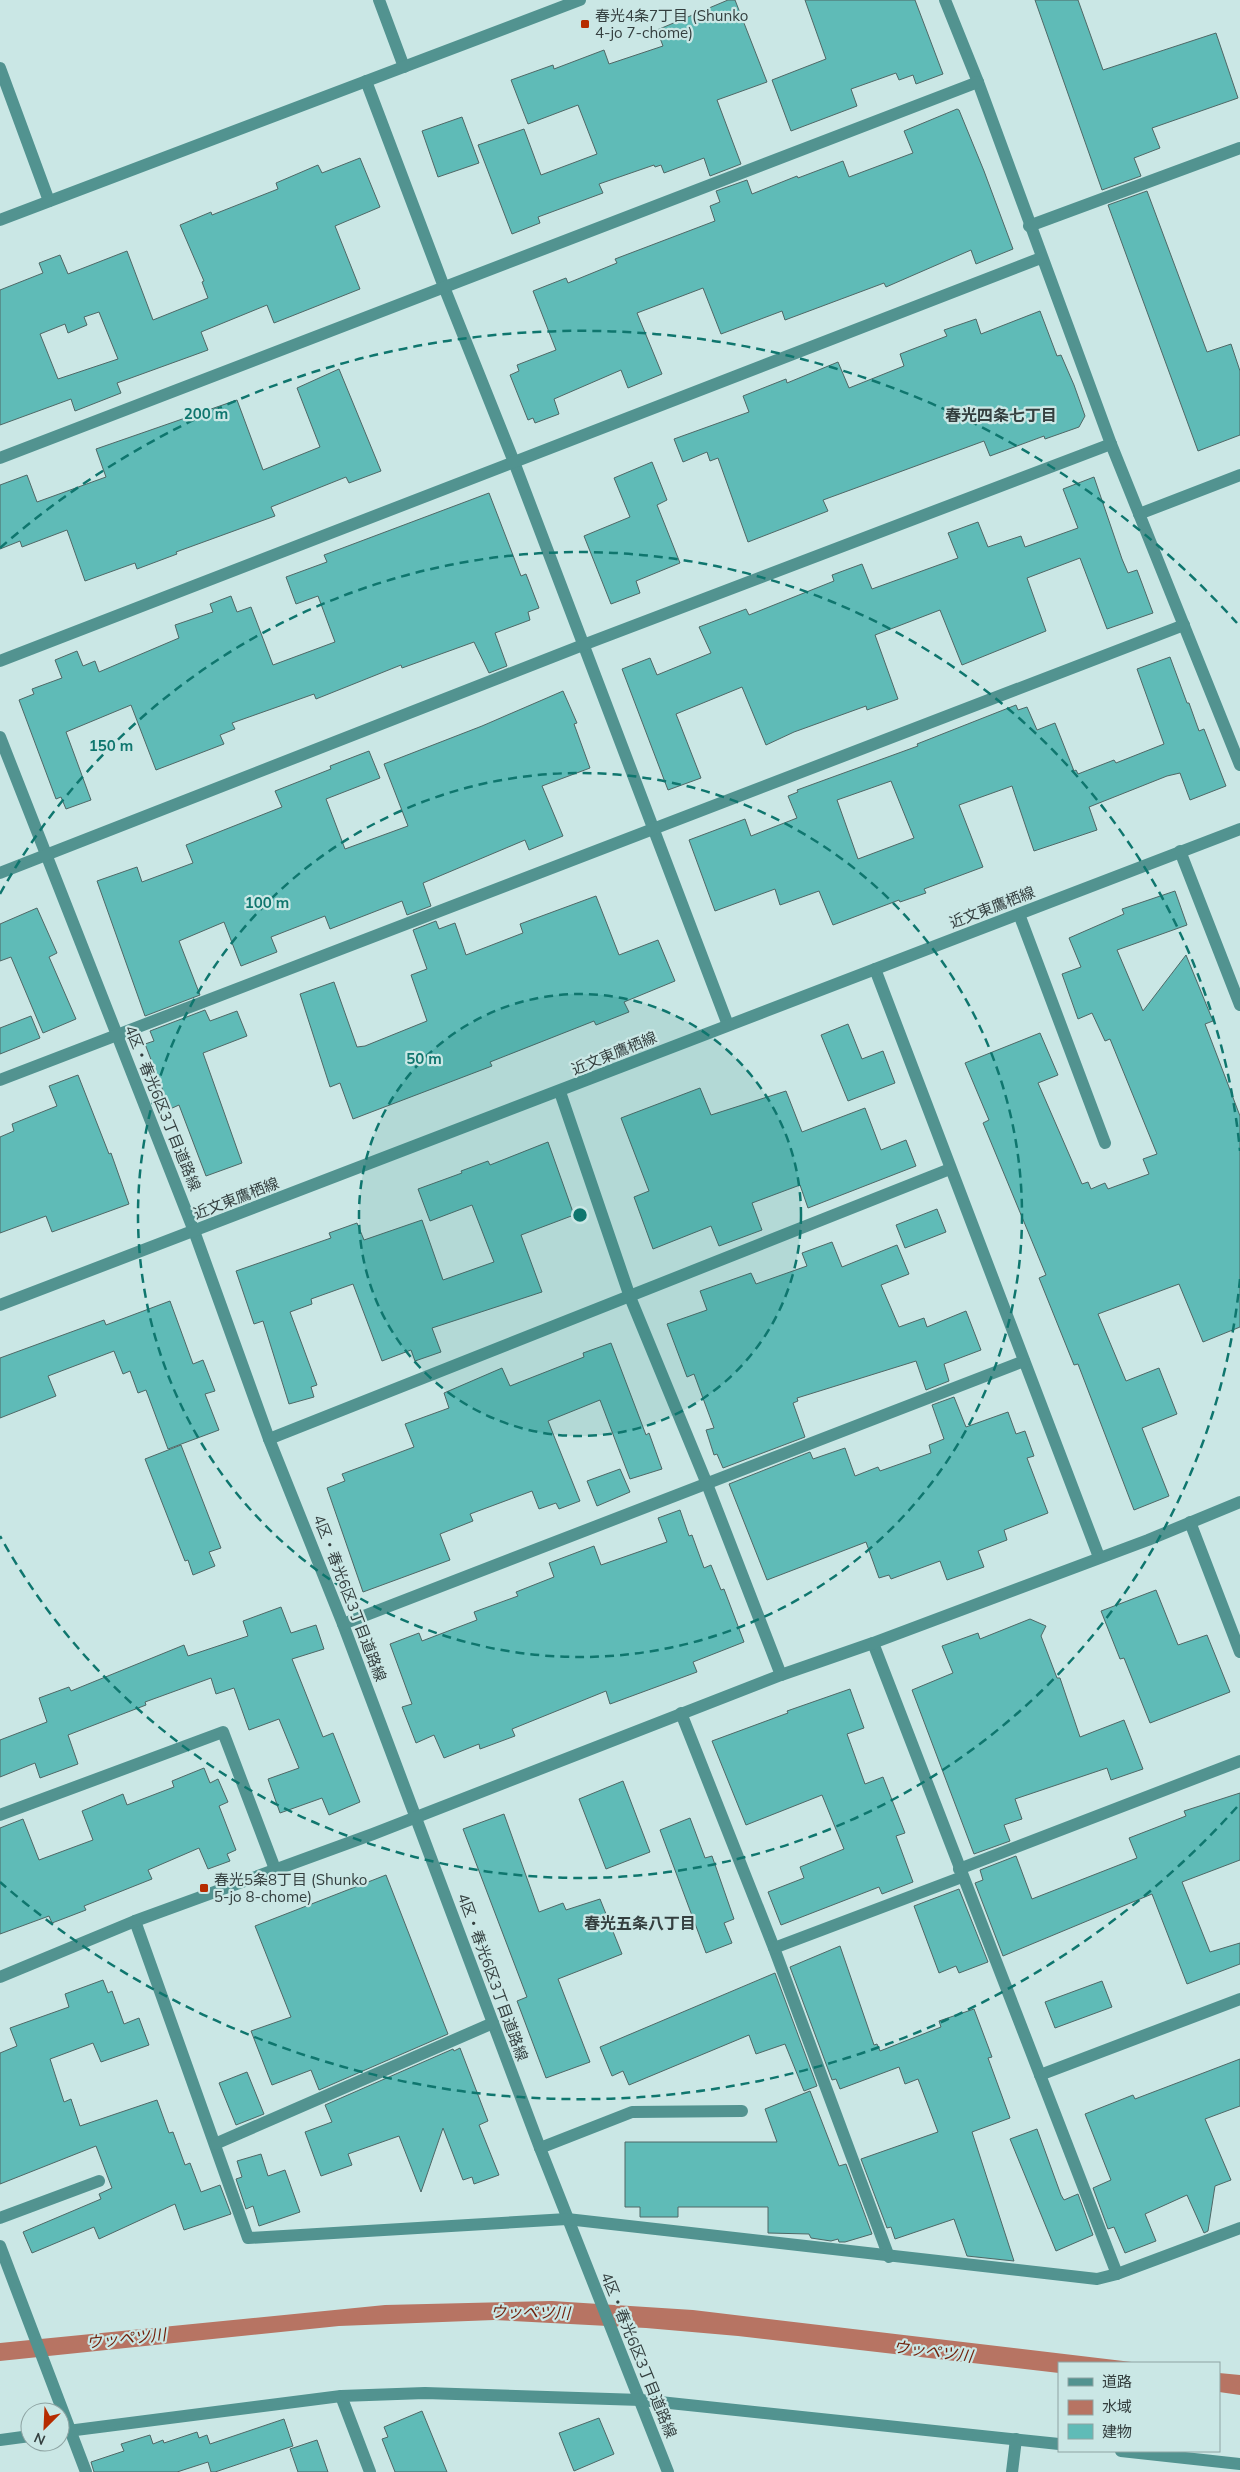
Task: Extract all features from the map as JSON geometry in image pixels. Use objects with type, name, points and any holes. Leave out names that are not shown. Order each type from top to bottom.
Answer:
[{"type":"street","points":[[379,0],[404,68]]},
{"type":"street","points":[[0,220],[580,0]]},
{"type":"street","points":[[945,0],[978,82],[1029,226],[1111,444],[1240,765]]},
{"type":"street","points":[[0,68],[50,201]]},
{"type":"street","points":[[366,81],[444,287],[514,462],[728,1025]]},
{"type":"street","points":[[0,458],[978,82]]},
{"type":"street","points":[[1029,226],[1240,148]]},
{"type":"street","points":[[0,661],[1041,258]]},
{"type":"street","points":[[0,873],[583,645],[1111,444]]},
{"type":"street","points":[[1139,514],[1240,475]]},
{"type":"street","points":[[0,1080],[1184,625]]},
{"type":"street","name":"4区・春光6区3丁目道路線","points":[[0,737],[194,1232],[269,1439],[343,1624],[573,2236],[641,2400],[668,2472]]},
{"type":"street","name":"近文東鷹栖線","points":[[0,1306],[1240,829]]},
{"type":"street","points":[[1180,851],[1240,1005]]},
{"type":"street","points":[[1019,914],[1105,1143]]},
{"type":"street","points":[[875,969],[1099,1557]]},
{"type":"street","points":[[560,1092],[630,1298],[781,1675]]},
{"type":"street","points":[[269,1439],[630,1298],[950,1169]]},
{"type":"street","points":[[343,1624],[1024,1361]]},
{"type":"street","points":[[0,1976],[135,1921],[416,1817],[781,1675],[873,1643],[1148,1540],[1240,1502]]},
{"type":"street","points":[[1190,1522],[1240,1652]]},
{"type":"street","points":[[873,1643],[1117,2274]]},
{"type":"street","points":[[681,1713],[774,1948],[889,2257]]},
{"type":"street","points":[[0,1815],[223,1732],[275,1869]]},
{"type":"street","points":[[774,1948],[1240,1761]]},
{"type":"street","points":[[135,1921],[248,2238],[567,2219],[889,2257],[1097,2279],[1117,2274],[1240,2228]]},
{"type":"street","points":[[1040,2075],[1240,1998]]},
{"type":"street","points":[[215,2144],[493,2023]]},
{"type":"street","points":[[540,2148],[632,2112],[742,2111]]},
{"type":"street","points":[[0,2218],[99,2181]]},
{"type":"street","points":[[0,2246],[60,2402]]},
{"type":"street","points":[[70,2431],[341,2396],[425,2393],[641,2400],[1058,2444]]},
{"type":"street","points":[[341,2396],[370,2472]]},
{"type":"street","points":[[0,2440],[20,2437]]},
{"type":"street","points":[[1012,2472],[1016,2439]]},
{"type":"street","points":[[70,2442],[86,2472]]},
{"type":"street","points":[[1130,2452],[1240,2464]]},
{"type":"street","points":[[1210,2472],[1218,2462]]},
{"type":"water","name":"ウッペツ川","points":[[552,2301],[693,2310],[1132,2362],[1058,2362],[1058,2373],[738,2336],[646,2328],[494,2320],[339,2326],[0,2361],[0,2343],[385,2305]]},
{"type":"water","points":[[1220,2373],[1240,2375],[1240,2395],[1220,2392]]},
{"type":"building","points":[[728,0],[735,0],[767,82],[717,100],[741,164],[710,176],[704,158],[664,173],[661,165],[655,167],[654,165],[599,184],[603,193],[538,217],[540,223],[512,234],[478,145],[524,129],[541,175],[597,154],[578,105],[528,124],[511,80],[553,65],[554,69],[604,50],[609,64],[663,46],[657,30]]},
{"type":"building","points":[[805,0],[915,0],[943,74],[916,84],[913,75],[899,80],[896,73],[851,89],[857,106],[791,131],[772,80],[826,59]]},
{"type":"building","points":[[1035,0],[1078,0],[1103,70],[1216,33],[1238,98],[1152,128],[1160,148],[1134,158],[1141,176],[1102,190]]},
{"type":"building","points":[[957,109],[984,171],[1013,249],[976,264],[971,250],[886,287],[884,283],[785,320],[782,311],[721,334],[703,288],[637,313],[662,374],[628,388],[621,370],[554,399],[559,414],[535,423],[533,418],[528,420],[510,375],[519,371],[517,365],[556,350],[533,291],[566,278],[568,283],[617,263],[615,259],[715,221],[710,206],[720,202],[716,191],[747,180],[752,194],[797,176],[798,178],[843,161],[849,177],[913,153],[904,131]]},
{"type":"building","points":[[462,117],[479,163],[438,177],[422,131]]},
{"type":"building","points":[[360,158],[380,207],[335,226],[360,289],[274,323],[267,305],[201,332],[208,350],[117,383],[121,393],[75,411],[71,399],[0,425],[0,290],[43,273],[39,263],[60,255],[68,274],[127,251],[153,320],[208,298],[202,282],[204,281],[180,225],[211,212],[212,215],[278,189],[276,183],[318,165],[322,173]],"holes":[[[99,312],[118,359],[58,379],[40,334],[65,324],[68,333],[87,325],[84,317]]]},
{"type":"building","points":[[1147,191],[1207,352],[1231,344],[1240,371],[1240,435],[1198,451],[1108,205]]},
{"type":"building","points":[[1040,311],[1057,356],[1061,355],[1074,385],[1085,416],[1079,427],[1045,439],[1044,436],[990,456],[984,441],[823,500],[828,511],[748,542],[718,458],[710,461],[707,452],[683,462],[674,439],[749,412],[743,396],[786,379],[787,383],[838,362],[849,388],[904,366],[900,354],[947,336],[944,330],[976,319],[981,334]]},
{"type":"building","points":[[339,369],[381,471],[349,483],[346,477],[271,507],[275,516],[176,552],[177,554],[137,569],[135,563],[85,581],[67,530],[22,547],[20,541],[0,549],[0,485],[27,475],[37,502],[106,477],[96,449],[237,400],[263,470],[320,447],[297,388]]},
{"type":"building","points":[[652,462],[667,500],[657,505],[680,563],[636,581],[640,593],[611,604],[584,536],[630,517],[614,478]]},
{"type":"building","points":[[1094,477],[1128,573],[1137,570],[1153,613],[1107,629],[1080,558],[1027,578],[1046,631],[962,665],[940,610],[875,635],[898,699],[867,710],[866,706],[794,732],[766,745],[742,687],[676,714],[701,778],[668,790],[622,669],[650,658],[657,675],[711,653],[699,627],[746,609],[749,615],[834,581],[832,575],[862,564],[872,589],[958,558],[948,533],[978,522],[988,547],[1021,536],[1025,547],[1078,528],[1063,489]]},
{"type":"building","points":[[489,493],[521,576],[526,574],[539,608],[528,612],[530,620],[495,633],[507,666],[489,673],[474,642],[402,668],[401,665],[316,699],[314,694],[232,723],[235,729],[220,735],[224,744],[156,770],[131,705],[66,732],[91,800],[66,809],[61,797],[56,799],[19,700],[34,694],[32,689],[62,678],[55,660],[77,651],[83,666],[95,661],[99,672],[179,638],[175,625],[213,612],[210,604],[231,596],[237,612],[251,607],[273,665],[335,642],[318,596],[296,604],[286,577],[327,562],[324,555]]},
{"type":"building","points":[[1170,657],[1199,731],[1204,729],[1226,786],[1190,800],[1180,773],[1167,776],[1089,807],[1097,830],[1034,851],[1012,786],[959,805],[983,867],[924,889],[926,893],[900,902],[899,900],[833,925],[819,891],[780,905],[775,889],[715,911],[689,840],[745,819],[751,836],[797,818],[788,796],[798,792],[797,790],[918,746],[917,744],[1016,705],[1018,710],[1027,707],[1037,730],[1055,723],[1074,771],[1076,770],[1078,774],[1114,760],[1116,763],[1164,744],[1137,669]],"holes":[[[891,781],[914,838],[858,859],[837,800]]]},
{"type":"building","points":[[563,691],[577,723],[574,724],[590,768],[542,786],[563,836],[529,850],[525,840],[423,883],[431,906],[407,915],[402,901],[330,929],[325,916],[271,937],[277,952],[241,966],[224,922],[179,941],[200,995],[145,1016],[97,881],[137,867],[142,882],[193,863],[186,845],[282,807],[275,791],[331,769],[330,766],[369,751],[380,778],[326,799],[345,849],[408,826],[384,764],[482,726]]},
{"type":"building","points":[[1175,891],[1187,925],[1117,950],[1143,1011],[1186,955],[1213,1021],[1205,1024],[1240,1116],[1240,1327],[1203,1342],[1179,1284],[1098,1314],[1126,1381],[1159,1368],[1177,1414],[1142,1428],[1169,1496],[1134,1510],[1078,1364],[1074,1365],[1039,1278],[1046,1275],[983,1123],[989,1120],[965,1063],[1040,1033],[1058,1075],[1038,1083],[1082,1184],[1088,1182],[1091,1189],[1105,1183],[1108,1189],[1149,1174],[1143,1159],[1157,1154],[1110,1039],[1105,1041],[1092,1013],[1078,1019],[1062,974],[1081,967],[1069,938],[1124,914],[1122,909]]},
{"type":"building","points":[[596,896],[619,955],[658,940],[675,981],[624,1002],[629,1012],[596,1025],[594,1021],[490,1062],[492,1066],[353,1119],[340,1083],[330,1087],[300,994],[334,982],[357,1047],[365,1046],[427,1021],[411,975],[427,969],[413,930],[436,921],[439,929],[455,923],[466,955],[523,933],[520,924]]},
{"type":"building","points":[[37,908],[57,953],[49,957],[76,1019],[43,1033],[11,957],[0,961],[0,924]]},
{"type":"building","points":[[205,1010],[210,1021],[237,1011],[247,1036],[203,1053],[242,1163],[206,1176],[179,1105],[170,1109],[145,1044],[154,1041],[150,1031]]},
{"type":"building","points":[[31,1016],[40,1038],[0,1054],[0,1028]]},
{"type":"building","points":[[848,1024],[862,1059],[883,1051],[895,1083],[848,1101],[821,1035]]},
{"type":"building","points":[[78,1075],[109,1154],[111,1153],[129,1204],[52,1232],[46,1216],[0,1233],[0,1137],[14,1131],[12,1124],[57,1106],[49,1086]]},
{"type":"building","points":[[700,1088],[711,1115],[786,1091],[802,1132],[865,1108],[881,1150],[906,1140],[916,1166],[808,1208],[800,1185],[752,1203],[762,1230],[719,1246],[711,1226],[653,1249],[634,1197],[649,1191],[621,1118]]},
{"type":"building","points":[[548,1142],[574,1215],[521,1235],[542,1292],[432,1328],[441,1352],[415,1361],[411,1350],[382,1361],[353,1284],[311,1299],[312,1304],[290,1312],[317,1385],[311,1387],[314,1397],[289,1404],[263,1321],[254,1324],[236,1271],[331,1238],[329,1233],[357,1223],[364,1240],[422,1220],[443,1280],[494,1262],[472,1205],[430,1221],[418,1189],[488,1161],[490,1165]]},
{"type":"building","points":[[937,1209],[946,1232],[905,1248],[896,1225]]},
{"type":"building","points":[[832,1242],[842,1267],[897,1245],[909,1274],[881,1285],[899,1327],[924,1318],[927,1327],[966,1311],[981,1350],[944,1364],[949,1381],[926,1390],[916,1361],[797,1398],[798,1401],[793,1403],[805,1437],[723,1468],[717,1454],[714,1455],[706,1430],[714,1428],[694,1374],[687,1377],[667,1324],[707,1310],[700,1291],[751,1273],[756,1284],[807,1266],[802,1253]]},
{"type":"building","points":[[170,1301],[193,1364],[203,1360],[215,1391],[205,1394],[219,1430],[168,1449],[146,1390],[138,1393],[130,1371],[123,1374],[114,1351],[48,1376],[56,1396],[0,1418],[0,1358],[104,1320],[106,1325]]},
{"type":"building","points":[[611,1343],[646,1435],[649,1433],[662,1469],[630,1479],[600,1400],[548,1421],[580,1501],[559,1509],[556,1503],[539,1509],[532,1491],[470,1514],[473,1521],[440,1534],[450,1560],[363,1592],[327,1488],[345,1481],[342,1474],[414,1447],[405,1424],[449,1408],[444,1393],[502,1368],[510,1386],[584,1357],[583,1353]]},
{"type":"building","points":[[954,1397],[966,1427],[1008,1412],[1016,1434],[1025,1431],[1034,1456],[1027,1458],[1048,1513],[1004,1530],[1007,1540],[978,1551],[984,1567],[947,1580],[940,1561],[891,1579],[889,1575],[879,1578],[866,1542],[767,1580],[729,1484],[810,1452],[813,1459],[845,1448],[855,1476],[878,1467],[880,1471],[931,1453],[929,1445],[944,1439],[932,1405]]},
{"type":"building","points":[[181,1445],[221,1548],[209,1552],[215,1566],[193,1575],[188,1560],[185,1561],[145,1459]]},
{"type":"building","points":[[620,1469],[630,1492],[597,1506],[587,1481]]},
{"type":"building","points":[[680,1510],[689,1536],[692,1535],[704,1568],[711,1565],[721,1590],[724,1589],[744,1642],[693,1662],[697,1672],[610,1704],[606,1691],[512,1729],[515,1736],[480,1749],[479,1744],[444,1758],[434,1735],[416,1743],[402,1707],[412,1704],[390,1644],[419,1633],[422,1641],[477,1620],[474,1612],[518,1596],[516,1592],[554,1577],[549,1563],[594,1546],[601,1565],[667,1542],[658,1518]]},
{"type":"building","points":[[1156,1590],[1178,1645],[1207,1635],[1230,1692],[1150,1723],[1124,1658],[1120,1659],[1101,1611]]},
{"type":"building","points":[[281,1607],[291,1633],[316,1625],[324,1649],[292,1659],[323,1737],[333,1733],[360,1802],[329,1815],[322,1798],[280,1813],[268,1779],[299,1768],[279,1719],[249,1730],[234,1688],[216,1694],[211,1678],[145,1702],[146,1705],[68,1735],[78,1764],[40,1778],[35,1763],[0,1777],[0,1740],[47,1722],[39,1698],[69,1687],[71,1691],[184,1645],[188,1656],[248,1636],[243,1621]]},
{"type":"building","points":[[1030,1619],[1046,1626],[1041,1636],[1057,1678],[1060,1678],[1080,1737],[1124,1720],[1143,1769],[1111,1780],[1107,1768],[1015,1799],[1022,1819],[1004,1825],[1010,1841],[974,1854],[912,1690],[953,1673],[942,1646],[978,1633],[980,1639]]},
{"type":"building","points":[[850,1689],[864,1728],[847,1734],[865,1784],[883,1777],[905,1833],[896,1836],[913,1882],[882,1894],[879,1887],[781,1925],[768,1892],[804,1878],[800,1867],[844,1849],[822,1795],[746,1825],[712,1741],[788,1713],[787,1711]]},
{"type":"building","points":[[204,1768],[210,1783],[218,1779],[228,1802],[219,1806],[236,1850],[227,1854],[230,1861],[208,1869],[199,1848],[148,1870],[152,1879],[84,1906],[86,1910],[52,1923],[49,1916],[0,1934],[0,1828],[23,1819],[39,1860],[93,1840],[82,1811],[123,1794],[127,1805],[174,1787],[172,1781]]},
{"type":"building","points":[[623,1781],[650,1852],[606,1869],[579,1799]]},
{"type":"building","points":[[1240,1793],[1240,1860],[1182,1882],[1210,1952],[1240,1943],[1240,1964],[1187,1984],[1152,1894],[1003,1956],[975,1883],[983,1880],[980,1870],[1016,1856],[1032,1899],[1137,1858],[1129,1838],[1186,1816],[1184,1811]]},
{"type":"building","points":[[504,1814],[539,1912],[563,1903],[566,1910],[600,1899],[622,1954],[558,1979],[590,2062],[546,2078],[517,2001],[527,1997],[463,1829]]},
{"type":"building","points":[[690,1818],[705,1858],[712,1856],[734,1919],[724,1923],[732,1943],[706,1953],[660,1830]]},
{"type":"building","points":[[386,1875],[448,2034],[319,2090],[311,2070],[272,2085],[251,2031],[291,2017],[255,1926]]},
{"type":"building","points":[[959,1889],[988,1962],[959,1973],[956,1966],[939,1973],[914,1906]]},
{"type":"building","points":[[840,1946],[874,2045],[877,2044],[880,2051],[941,2027],[939,2021],[974,2009],[992,2057],[988,2058],[1010,2118],[972,2132],[1014,2261],[967,2256],[954,2219],[895,2239],[891,2227],[887,2228],[861,2159],[938,2132],[918,2079],[905,2084],[899,2067],[840,2089],[836,2079],[832,2080],[790,1967]]},
{"type":"building","points":[[775,1973],[817,2086],[804,2091],[785,2044],[756,2054],[749,2035],[629,2085],[623,2071],[612,2076],[600,2047]]},
{"type":"building","points":[[103,1980],[108,1993],[112,1991],[124,2024],[139,2018],[149,2045],[101,2062],[93,2043],[50,2059],[64,2102],[71,2099],[80,2126],[157,2100],[169,2133],[173,2132],[185,2165],[190,2163],[201,2192],[220,2185],[231,2214],[184,2230],[175,2204],[99,2239],[94,2227],[32,2253],[23,2232],[101,2199],[99,2194],[112,2188],[96,2146],[0,2184],[0,2053],[17,2046],[10,2028],[69,2007],[65,1994]]},
{"type":"building","points":[[1102,1981],[1112,2007],[1055,2028],[1045,2002]]},
{"type":"building","points":[[460,2048],[488,2121],[479,2125],[499,2175],[474,2184],[472,2177],[463,2180],[443,2128],[421,2192],[399,2136],[348,2154],[352,2165],[321,2176],[305,2132],[332,2122],[325,2105],[453,2049],[454,2051]]},
{"type":"building","points":[[1240,2059],[1240,2106],[1205,2119],[1231,2180],[1215,2186],[1208,2231],[1204,2233],[1187,2195],[1145,2214],[1156,2241],[1125,2253],[1114,2227],[1108,2229],[1093,2188],[1111,2180],[1085,2114],[1133,2095],[1135,2099]]},
{"type":"building","points":[[247,2072],[264,2114],[236,2125],[219,2083]]},
{"type":"building","points":[[810,2091],[839,2166],[846,2164],[872,2234],[839,2242],[838,2239],[831,2241],[811,2238],[809,2234],[768,2233],[768,2207],[678,2207],[678,2217],[640,2217],[640,2207],[625,2207],[625,2142],[777,2142],[765,2109]]},
{"type":"building","points":[[1037,2129],[1061,2195],[1064,2200],[1078,2194],[1093,2235],[1056,2251],[1010,2139]]},
{"type":"building","points":[[261,2154],[268,2176],[285,2170],[300,2212],[259,2226],[253,2206],[246,2209],[236,2179],[242,2177],[237,2161]]},
{"type":"building","points":[[422,2411],[447,2472],[395,2472],[382,2439],[388,2437],[384,2427]]},
{"type":"building","points":[[599,2418],[614,2454],[574,2471],[559,2433]]},
{"type":"building","points":[[284,2419],[293,2446],[215,2472],[211,2472],[208,2462],[177,2472],[94,2472],[91,2462],[124,2451],[121,2444],[150,2435],[153,2444],[163,2440],[164,2443],[197,2432],[199,2438],[207,2435],[210,2444]]},
{"type":"building","points":[[317,2440],[328,2472],[298,2472],[290,2449]]},
{"type":"place","name":"春光4条7丁目 (Shunko 4-jo 7-chome)","points":[[585,24]]},
{"type":"place","name":"春光5条8丁目 (Shunko 5-jo 8-chome)","points":[[204,1888]]},
{"type":"district","name":"春光四条七丁目","points":[[1001,415]]},
{"type":"district","name":"春光五条八丁目","points":[[640,1923]]}]
